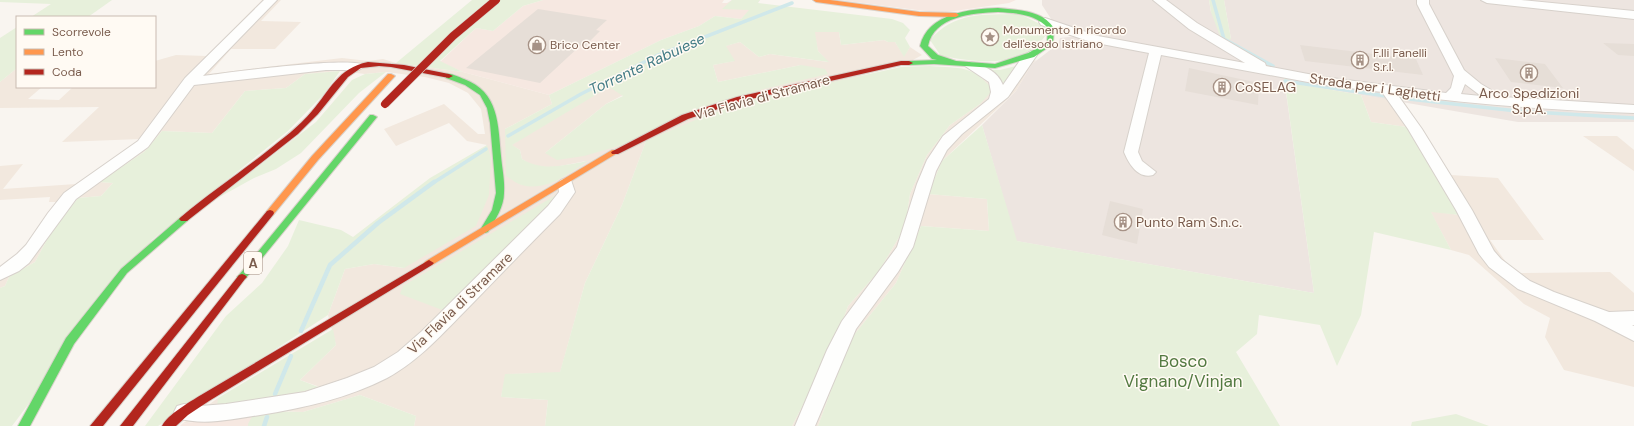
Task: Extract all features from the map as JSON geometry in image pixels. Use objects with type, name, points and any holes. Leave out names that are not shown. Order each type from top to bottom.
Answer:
[{"type":"main road","name":"A","points":[[126,426],[293,213],[362,129],[385,104],[454,36],[496,0]]},
{"type":"main road","points":[[816,0],[919,14],[961,15],[999,10],[1020,12],[1042,20],[1050,28],[1050,44]]},
{"type":"main road","points":[[999,10],[1020,2]]},
{"type":"main road","points":[[1037,6],[1042,20]]},
{"type":"main road","points":[[892,11],[924,27],[961,15]]},
{"type":"main road","points":[[924,27],[924,46]]},
{"type":"main road","name":"Via Flavia di Stramare","points":[[168,426],[184,412],[256,367],[566,183],[608,156],[685,117],[740,99],[901,63],[954,63],[971,66],[995,66],[1031,55],[1050,44]]},
{"type":"main road","name":"Via Flavia di Stramare","points":[[901,63],[916,55],[924,46],[935,56],[954,63]]},
{"type":"main road","name":"A","points":[[96,426],[310,164],[391,76],[409,60]]},
{"type":"main road","points":[[24,426],[70,341],[124,271],[200,205],[311,118],[346,74],[358,66],[377,64],[452,76],[468,83],[483,94],[491,108],[494,123],[500,193],[496,210],[485,230]]},
{"type":"main road","points":[[498,182],[508,187]]},
{"type":"main road","points":[[531,193],[546,194]]},
{"type":"main road","points":[[499,201],[502,206],[509,209],[520,209],[522,202],[521,197]]},
{"type":"street","points":[[0,274],[16,266],[31,252],[69,197],[143,144],[153,134],[186,86],[271,0]]},
{"type":"street","points":[[1159,0],[1202,32],[1270,71]]},
{"type":"street","points":[[1423,0],[1423,4],[1460,74],[1461,80],[1459,87],[1449,97]]},
{"type":"street","points":[[1487,0],[1634,15]]},
{"type":"street","name":"Strada per i Laghetti","points":[[1042,20],[1094,39],[1270,71],[1387,90],[1502,102],[1634,109]]},
{"type":"street","name":"Strada per i Laghetti","points":[[1050,44],[1069,39],[1094,39]]},
{"type":"street","points":[[1148,172],[1136,164],[1131,152],[1156,50]]},
{"type":"street","points":[[806,426],[848,326],[861,306],[893,268],[904,247],[914,222],[924,180],[930,165],[953,134],[1011,85],[1023,63],[1031,55]]},
{"type":"street","points":[[186,86],[326,66],[358,66]]},
{"type":"street","points":[[971,66],[988,74],[996,81],[999,89],[996,99]]},
{"type":"street","points":[[1460,74],[1482,91],[1502,102]]},
{"type":"street","points":[[1387,90],[1415,129],[1471,221],[1488,254],[1495,263],[1524,285],[1609,319],[1634,334]]},
{"type":"street","name":"Via Flavia di Stramare","points":[[184,412],[200,414],[226,412],[305,400],[354,384],[405,357],[429,336],[554,210],[567,192],[566,183]]},
{"type":"street","points":[[1609,319],[1634,318]]},
{"type":"shaded area","points":[[262,0],[281,0],[261,21],[301,22],[275,49],[231,49],[209,74],[342,58],[368,61],[383,59],[396,63],[463,72],[549,95],[552,104],[505,129],[522,185],[586,161],[550,168],[531,165],[522,159],[520,150],[511,145],[609,86],[623,95],[606,104],[545,153],[801,65],[718,82],[713,65],[734,61],[725,46],[740,42],[759,57],[770,54],[828,62],[818,51],[814,32],[839,32],[841,45],[884,40],[888,42],[895,42],[904,56],[910,47],[922,55],[913,60],[646,141],[622,205],[585,283],[560,373],[506,374],[501,397],[548,400],[545,426],[414,426],[416,416],[360,395],[303,412],[276,411],[206,419],[182,424],[218,398],[320,387],[300,380],[336,345],[328,315],[345,269],[374,264],[404,268],[487,145],[467,141],[449,123],[396,146],[384,129],[444,104],[478,134],[485,134],[481,109],[468,93],[449,83],[425,77],[386,72],[365,74],[340,71],[305,74],[286,88],[245,91],[212,133],[162,131],[144,152],[100,182],[113,183],[101,196],[78,198],[50,234],[35,262],[9,277],[5,286],[0,288],[0,267],[25,248],[57,202],[49,202],[50,197],[0,200],[0,166],[23,164],[3,189],[76,184],[120,156],[141,139],[62,142],[99,107],[0,108],[0,82],[16,69],[16,88],[41,88],[28,99],[59,100],[72,88],[156,88],[156,61],[176,55],[207,56]]},
{"type":"shaded area","points":[[543,0],[724,0],[722,3],[727,3],[732,0],[760,0],[741,19],[715,16],[699,26],[661,40],[549,95],[463,72],[440,62],[476,28],[493,31],[523,6]]},
{"type":"shaded area","points":[[839,0],[1016,0],[1009,3],[941,13]]},
{"type":"shaded area","points":[[1042,0],[1209,0],[1211,12],[1231,39],[1224,0],[1634,0],[1634,122],[1518,122],[1291,83],[1284,78],[1314,293],[1016,241],[982,125],[1016,91],[1032,64],[1058,44],[1060,38],[1076,36],[1059,31],[1042,5]]},
{"type":"shaded area","points":[[1037,60],[1032,64],[1016,91],[942,161],[928,194],[987,199],[989,231],[921,226],[896,283],[849,341],[818,426],[792,426],[833,347],[848,306],[879,271],[905,227],[910,194],[927,155],[950,125],[980,104],[983,78],[996,76],[1005,84],[1016,66]]},
{"type":"shaded area","points":[[1361,95],[1404,102],[1451,175],[1498,178],[1544,240],[1490,240],[1508,265],[1518,273],[1610,272],[1634,293],[1634,387],[1564,370],[1545,337],[1550,318],[1524,304],[1469,255],[1451,250],[1430,211],[1460,215],[1407,127],[1371,122]]},
{"type":"shaded area","points":[[1583,136],[1617,136],[1634,150],[1634,171]]},
{"type":"shaded area","points":[[255,411],[248,426],[180,426],[182,424]]},
{"type":"green space","points":[[0,0],[112,0],[89,16],[33,16],[51,4],[0,2]]},
{"type":"green space","points":[[472,0],[543,0],[523,6],[493,31],[476,28],[440,61],[463,72],[396,63]]},
{"type":"green space","points":[[732,0],[760,0],[758,3],[892,19],[903,23],[910,30],[905,38],[910,47],[904,57],[895,42],[888,42],[884,40],[841,45],[839,32],[815,32],[818,51],[829,62],[770,54],[759,57],[740,42],[726,46],[735,61],[713,65],[718,82],[801,65],[825,69],[828,74],[756,91],[622,145],[584,156],[557,160],[545,153],[606,104],[623,96],[609,87],[512,145],[520,150],[522,159],[538,165],[562,166],[588,161],[565,176],[549,184],[540,186],[516,183],[506,176],[505,129],[552,104],[549,95],[661,40],[699,26],[715,16],[741,19],[749,10],[722,9]]},
{"type":"green space","points":[[1209,0],[1224,0],[1231,39],[1222,42],[1211,12]]},
{"type":"green space","points":[[1020,14],[1044,26],[1046,35],[1036,46],[1024,54],[1011,59],[983,61],[941,56],[930,40],[950,24],[960,19],[983,15]]},
{"type":"green space","points":[[16,28],[16,69],[0,82],[0,38]]},
{"type":"green space","points":[[930,66],[965,69],[979,76],[993,90],[980,104],[950,125],[927,155],[910,194],[905,227],[879,271],[848,306],[833,347],[792,426],[545,426],[548,400],[501,397],[505,374],[560,372],[585,283],[622,205],[646,141],[707,115],[761,98],[901,67]]},
{"type":"green space","points":[[1016,66],[1005,84],[986,70],[1000,70]]},
{"type":"green space","points":[[340,71],[324,94],[288,131],[152,240],[12,426],[0,426],[0,288],[5,286],[9,277],[35,262],[50,234],[78,198],[101,196],[113,183],[99,182],[144,152],[162,131],[212,133],[245,91],[286,88],[305,74]]},
{"type":"green space","points":[[386,72],[359,93],[301,153],[276,169],[254,178],[216,199],[316,122],[352,80],[365,74]]},
{"type":"green space","name":"Bosco Vignano/Vinjan","points":[[1284,77],[1291,83],[1361,95],[1371,122],[1407,127],[1460,215],[1431,212],[1451,250],[1374,232],[1361,315],[1337,366],[1320,325],[1259,315],[1257,334],[1236,352],[1280,426],[818,426],[849,341],[896,283],[921,226],[989,231],[987,199],[928,194],[942,161],[982,125],[1017,241],[1314,293]]},
{"type":"green space","points":[[487,145],[491,158],[489,195],[476,226],[404,268],[374,264],[345,269],[328,315],[158,426],[145,426],[226,316],[262,283],[288,246],[299,220],[341,230],[353,237],[430,178]]},
{"type":"green space","points":[[556,195],[553,206],[445,311],[400,294],[403,286]]},
{"type":"green space","points":[[333,329],[336,345],[300,380],[321,388],[217,407],[218,398]]},
{"type":"green space","points":[[360,395],[416,416],[414,426],[248,426],[255,411],[303,412]]},
{"type":"green space","points":[[1456,414],[1489,426],[1411,426],[1412,422]]},
{"type":"building","name":"Brico Center","points":[[538,9],[607,20],[596,30],[600,31],[585,46],[581,45],[540,83],[466,68]]},
{"type":"building","points":[[1603,43],[1634,44],[1634,56],[1618,55]]},
{"type":"building","name":"F.lli Fanelli S.r.l.","points":[[1300,45],[1416,59],[1423,75],[1305,61]]},
{"type":"building","name":"Arco Spedizioni S.p.A.","points":[[1495,58],[1545,64],[1563,88],[1511,82]]},
{"type":"building","name":"CoSELAG","points":[[1189,68],[1259,83],[1258,105],[1185,91]]},
{"type":"building","name":"Punto Ram S.n.c.","points":[[1110,201],[1143,209],[1137,244],[1102,235]]},
{"type":"waterway","points":[[1213,0],[1224,39],[1273,66]]},
{"type":"waterway","name":"Torrente Rabuiese","points":[[508,136],[581,94],[656,56],[792,3]]},
{"type":"waterway","points":[[1285,81],[1386,96]]},
{"type":"waterway","points":[[1400,98],[1517,111],[1634,118]]},
{"type":"waterway","name":"Torrente Rabuiese","points":[[433,183],[486,149]]},
{"type":"waterway","name":"Torrente Rabuiese","points":[[301,331],[330,265],[378,223],[434,182]]},
{"type":"waterway","name":"Torrente Rabuiese","points":[[275,394],[291,356]]},
{"type":"waterway","name":"Torrente Rabuiese","points":[[264,426],[267,417]]},
{"type":"traffic: fast","points":[[909,63],[934,62],[995,66],[1031,55],[1050,44],[1051,28],[1040,18],[1014,11],[982,11],[951,17],[929,32],[924,46],[935,57],[954,63]]},
{"type":"traffic: fast","points":[[449,76],[468,83],[483,94],[491,108],[494,123],[500,193],[496,210],[485,230]]},
{"type":"traffic: fast","points":[[242,277],[373,117]]},
{"type":"traffic: fast","points":[[24,426],[70,341],[124,271],[184,219]]},
{"type":"traffic: slow","points":[[816,0],[919,14],[956,15]]},
{"type":"traffic: slow","points":[[270,213],[315,158],[391,76]]},
{"type":"traffic: slow","points":[[429,263],[615,152]]},
{"type":"traffic: jam","points":[[385,104],[453,36],[496,0]]},
{"type":"traffic: jam","points":[[615,152],[685,117],[740,99],[901,63],[909,63]]},
{"type":"traffic: jam","points":[[184,219],[199,206],[264,158],[310,119],[345,75],[359,66],[368,64],[391,65],[449,76]]},
{"type":"traffic: jam","points":[[96,426],[270,213]]},
{"type":"traffic: jam","points":[[168,426],[184,412],[205,398],[429,263]]},
{"type":"traffic: jam","points":[[126,426],[242,277]]},
{"type":"place","name":"Monumento in ricordo dell'esodo istriano","points":[[990,37]]},
{"type":"place","name":"Brico Center","points":[[537,45]]},
{"type":"place","name":"F.lli Fanelli S.r.l.","points":[[1360,60]]},
{"type":"place","name":"Arco Spedizioni S.p.A.","points":[[1529,73]]},
{"type":"place","name":"CoSELAG","points":[[1222,87]]},
{"type":"place","name":"Punto Ram S.n.c.","points":[[1123,222]]}]
